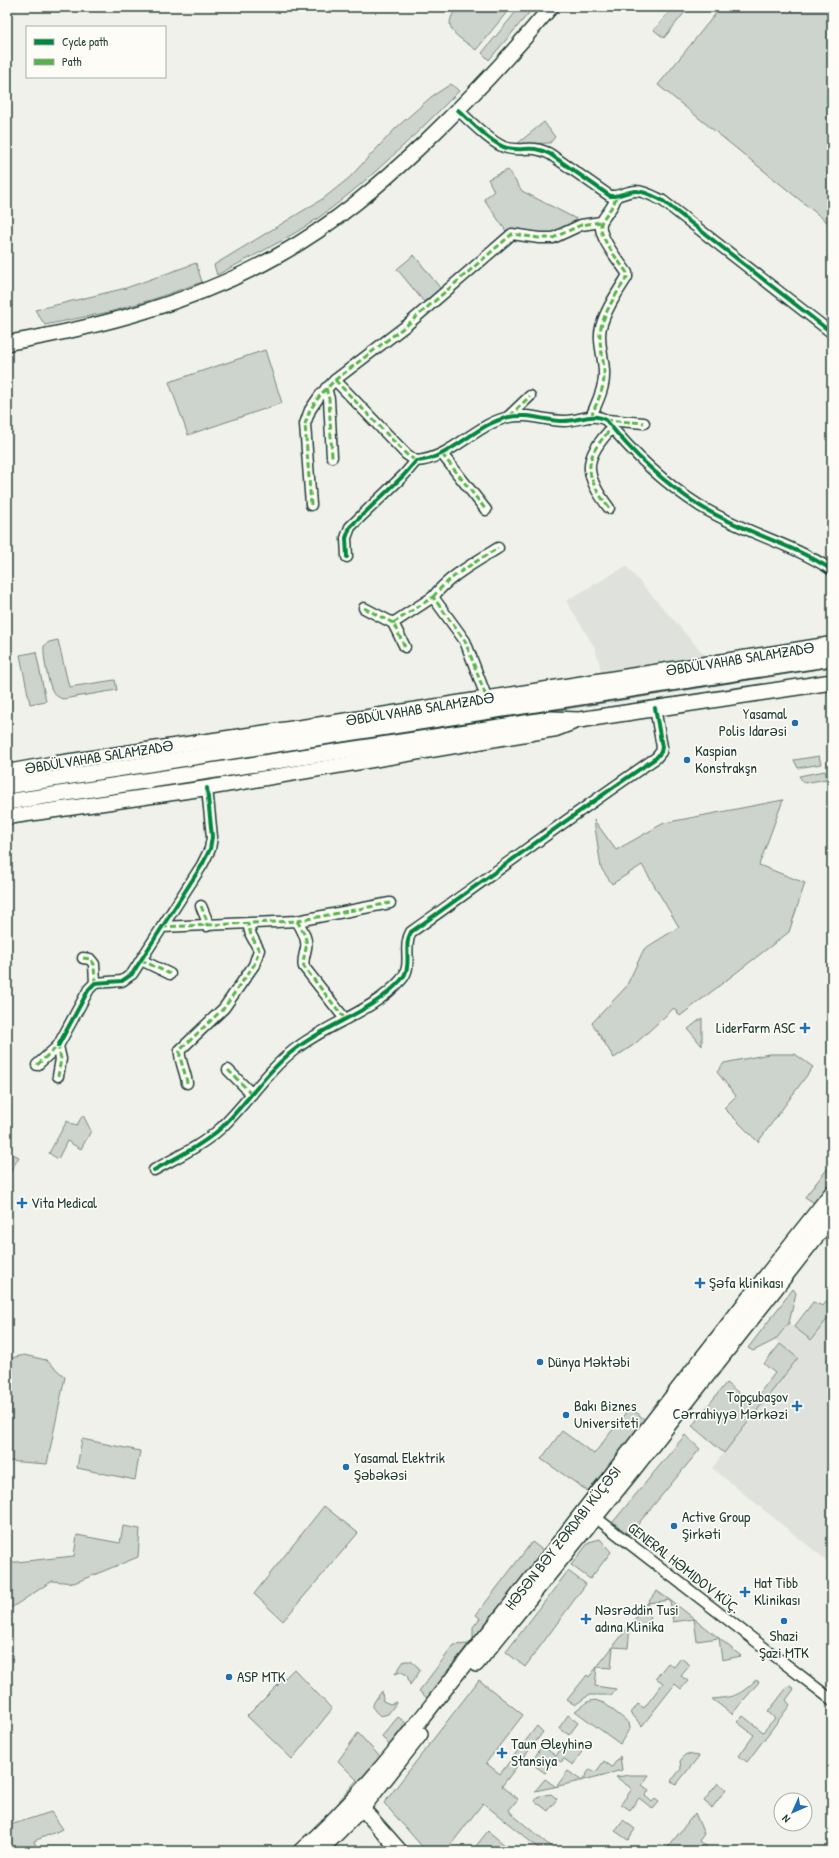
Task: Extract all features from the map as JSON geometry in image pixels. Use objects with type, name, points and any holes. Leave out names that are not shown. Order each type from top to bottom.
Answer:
[{"type":"main road","points":[[7,343],[134,315],[215,286],[278,256],[313,235],[374,188],[458,110],[521,44],[551,7]]},
{"type":"main road","name":"ƏBDÜLVAHAB SALAMZADƏ","points":[[7,772],[51,764],[487,699],[832,644]]},
{"type":"main road","name":"ƏBDÜLVAHAB SALAMZADƏ","points":[[7,786],[832,658]]},
{"type":"main road","name":"ƏBDÜLVAHAB SALAMZADƏ","points":[[8,813],[164,778],[551,719],[579,720],[832,682]]},
{"type":"main road","name":"ƏBDÜLVAHAB SALAMZADƏ","points":[[8,813],[207,788],[556,729],[579,720]]},
{"type":"main road","name":"HƏSƏN BƏY ZƏRDABI KÜÇƏSI","points":[[301,1851],[355,1799],[553,1552],[826,1222],[832,1193]]},
{"type":"main road","name":"HƏSƏN BƏY ZƏRDABI KÜÇƏSI","points":[[319,1851],[362,1808],[595,1517],[657,1427]]},
{"type":"main road","points":[[362,1808],[400,1851]]},
{"type":"street","points":[[458,110],[479,129],[501,145],[508,148],[540,149],[550,154],[604,193],[616,197],[635,191],[663,201],[832,333]]},
{"type":"street","points":[[311,505],[305,424],[310,410],[326,388],[407,325],[512,234],[539,238],[554,238],[582,225],[601,222],[612,208],[616,197]]},
{"type":"street","points":[[591,417],[604,380],[600,339],[601,327],[609,307],[627,277],[624,268],[604,238],[601,222]]},
{"type":"street","points":[[335,380],[406,454],[416,461],[427,460],[442,454],[481,428],[508,417],[526,415],[562,421],[600,416],[645,464],[668,483],[701,506],[754,532],[799,551],[832,570]]},
{"type":"street","points":[[326,388],[329,399],[332,457]]},
{"type":"street","points":[[508,417],[530,396]]},
{"type":"street","points":[[609,424],[644,423]]},
{"type":"street","points":[[609,424],[593,453],[590,465],[590,479],[593,486],[609,508]]},
{"type":"street","points":[[442,454],[486,510]]},
{"type":"street","points":[[347,556],[346,538],[350,527],[404,475],[416,461]]},
{"type":"street","points":[[393,623],[433,597],[438,590],[465,569],[498,548]]},
{"type":"street","points":[[433,597],[465,641],[487,699]]},
{"type":"street","points":[[364,608],[393,623],[405,647]]},
{"type":"street","points":[[154,1170],[201,1144],[221,1127],[294,1050],[345,1019],[372,1006],[401,980],[408,965],[406,944],[411,932],[493,875],[584,806],[656,758],[661,752],[662,747],[655,708]]},
{"type":"street","points":[[37,1065],[58,1046],[89,989],[95,983],[122,980],[132,974],[202,865],[210,849],[212,837],[207,788]]},
{"type":"street","points":[[162,927],[297,921],[390,903]]},
{"type":"street","points":[[201,906],[206,918],[207,926]]},
{"type":"street","points":[[297,921],[303,932],[306,944],[303,959],[304,967],[345,1019]]},
{"type":"street","points":[[187,1082],[179,1054],[180,1050],[224,1008],[258,958],[259,950],[251,935],[248,924]]},
{"type":"street","points":[[83,958],[90,959],[94,964],[95,983]]},
{"type":"street","points":[[141,960],[170,974]]},
{"type":"street","points":[[58,1046],[61,1059],[58,1076]]},
{"type":"street","points":[[228,1070],[252,1094]]},
{"type":"street","name":"GENERAL HƏMIDOV KÜÇ.","points":[[595,1517],[832,1700]]},
{"type":"shaded area","points":[[458,7],[511,7],[476,50],[453,32],[450,21]]},
{"type":"shaded area","points":[[520,7],[534,7],[489,60],[482,53]]},
{"type":"shaded area","points":[[673,7],[689,7],[664,38],[654,30]]},
{"type":"shaded area","points":[[721,7],[832,7],[832,226],[658,85]]},
{"type":"shaded area","points":[[451,84],[459,91],[392,156],[339,202],[296,232],[217,275],[214,265],[324,198],[349,178],[396,128],[431,97]]},
{"type":"shaded area","points":[[544,122],[555,137],[550,143],[517,144]]},
{"type":"shaded area","points":[[508,170],[522,191],[584,223],[550,241],[506,231],[484,199],[494,191],[488,179]]},
{"type":"shaded area","points":[[414,255],[441,289],[424,302],[397,269]]},
{"type":"shaded area","points":[[196,263],[202,282],[154,299],[109,312],[45,325],[35,310],[126,288]]},
{"type":"shaded area","points":[[265,350],[282,403],[188,435],[169,382]]},
{"type":"shaded area","points":[[626,566],[707,658],[602,675],[595,648],[566,601]]},
{"type":"shaded area","points":[[58,640],[69,687],[115,680],[117,690],[63,699],[56,696],[51,688],[48,677],[44,656],[44,646],[49,642]]},
{"type":"shaded area","points":[[36,652],[46,701],[30,704],[20,655]]},
{"type":"shaded area","points":[[832,664],[832,667],[13,796],[13,792]]},
{"type":"shaded area","points":[[819,756],[821,764],[798,768],[794,760]]},
{"type":"shaded area","points":[[825,771],[827,779],[804,783],[799,776]]},
{"type":"shaded area","points":[[783,800],[759,865],[805,883],[789,932],[680,1016],[674,1008],[635,1044],[614,1058],[592,1023],[626,987],[644,949],[679,927],[642,865],[612,884],[601,868],[594,820],[616,850],[664,823]]},
{"type":"shaded area","points":[[702,1018],[702,1046],[688,1029]]},
{"type":"shaded area","points":[[769,1054],[795,1054],[813,1067],[758,1142],[724,1108],[736,1096],[717,1072],[724,1063]]},
{"type":"shaded area","points":[[83,1115],[91,1131],[81,1149],[67,1141],[58,1159],[49,1153],[67,1121],[76,1126]]},
{"type":"shaded area","points":[[7,1151],[19,1157],[7,1178]]},
{"type":"shaded area","points":[[832,1163],[832,1184],[816,1204],[805,1197]]},
{"type":"shaded area","points":[[793,1289],[796,1293],[789,1323],[775,1340],[753,1351],[748,1348]]},
{"type":"shaded area","points":[[832,1294],[832,1313],[811,1340],[794,1327],[813,1302],[823,1306]]},
{"type":"shaded area","name":"Topçubaşov Cərrahiyyə Mərkəzi","points":[[832,1313],[832,1565],[712,1468],[798,1359],[775,1340],[789,1323],[811,1340]]},
{"type":"shaded area","points":[[780,1344],[798,1358],[724,1453],[692,1426],[726,1383],[752,1403],[775,1373],[764,1364]]},
{"type":"shaded area","points":[[24,1355],[46,1360],[65,1377],[47,1464],[7,1461],[7,1359]]},
{"type":"shaded area","points":[[630,1407],[645,1420],[589,1492],[541,1459],[562,1431],[594,1454]]},
{"type":"shaded area","points":[[685,1435],[700,1449],[629,1535],[613,1522]]},
{"type":"shaded area","points":[[82,1439],[140,1451],[135,1480],[77,1468]]},
{"type":"shaded area","points":[[324,1506],[358,1533],[283,1621],[254,1594]]},
{"type":"shaded area","points":[[123,1526],[140,1529],[138,1557],[74,1583],[52,1581],[11,1608],[7,1609],[7,1563],[74,1556],[77,1535],[120,1543]]},
{"type":"shaded area","points":[[600,1539],[611,1552],[590,1579],[571,1565],[589,1542]]},
{"type":"shaded area","points":[[532,1542],[544,1551],[473,1639],[473,1627],[480,1618],[476,1615]]},
{"type":"shaded area","points":[[568,1571],[586,1584],[525,1667],[506,1652]]},
{"type":"shaded area","points":[[657,1591],[670,1600],[648,1603],[652,1628],[630,1626],[628,1648],[613,1647],[611,1668],[597,1667],[595,1686],[616,1689],[611,1695],[589,1695],[575,1705],[567,1700],[587,1675],[589,1677]]},
{"type":"shaded area","points":[[670,1600],[719,1638],[697,1641],[694,1619],[673,1622]]},
{"type":"shaded area","points":[[719,1638],[731,1648],[741,1656],[722,1660]]},
{"type":"shaded area","points":[[468,1644],[427,1698],[419,1691],[454,1645]]},
{"type":"shaded area","points":[[681,1658],[690,1665],[681,1676],[688,1681],[681,1689],[675,1684],[642,1726],[631,1713],[638,1704],[644,1708],[663,1683],[656,1678],[668,1663],[674,1667]]},
{"type":"shaded area","points":[[404,1661],[411,1661],[420,1671],[410,1685],[407,1675],[401,1672],[395,1674]]},
{"type":"shaded area","points":[[294,1669],[332,1709],[292,1759],[247,1716]]},
{"type":"shaded area","points":[[479,1680],[523,1715],[486,1763],[500,1774],[537,1726],[543,1732],[502,1786],[518,1799],[509,1810],[513,1815],[556,1851],[542,1851],[483,1803],[449,1847],[454,1851],[426,1851],[384,1803]]},
{"type":"shaded area","points":[[756,1680],[759,1682],[732,1714],[712,1699],[736,1695]]},
{"type":"shaded area","points":[[789,1685],[794,1689],[786,1700],[790,1705],[747,1762],[739,1756],[754,1735],[737,1722],[743,1716],[763,1732],[775,1718],[768,1712]]},
{"type":"shaded area","points":[[382,1691],[383,1701],[390,1704],[397,1702],[388,1714],[381,1716],[374,1710],[373,1704]]},
{"type":"shaded area","points":[[595,1700],[604,1703],[629,1723],[630,1728],[620,1744],[575,1711],[587,1702]]},
{"type":"shaded area","points":[[568,1715],[578,1723],[569,1735],[559,1728]]},
{"type":"shaded area","points":[[398,1717],[406,1723],[389,1745],[382,1736]]},
{"type":"shaded area","points":[[358,1733],[382,1759],[343,1805],[339,1801],[357,1780],[338,1761]]},
{"type":"shaded area","points":[[573,1743],[583,1750],[573,1765],[564,1759],[561,1762],[556,1759],[545,1773],[531,1763],[542,1746],[556,1756],[562,1747],[567,1751]]},
{"type":"shaded area","points":[[686,1754],[699,1756],[676,1785],[671,1781],[681,1769],[680,1761]]},
{"type":"shaded area","points":[[620,1756],[622,1770],[582,1780],[590,1769],[596,1772],[604,1761],[612,1767]]},
{"type":"shaded area","points":[[568,1771],[581,1781],[568,1784],[556,1786]]},
{"type":"shaded area","points":[[649,1775],[642,1785],[649,1790],[645,1796],[652,1802],[655,1799],[659,1802],[653,1809],[639,1798],[630,1810],[621,1804],[632,1789],[616,1777]]},
{"type":"shaded area","points":[[545,1779],[556,1787],[546,1789],[535,1791]]},
{"type":"shaded area","points":[[718,1783],[726,1789],[712,1808],[704,1801]]},
{"type":"shaded area","points":[[551,1794],[557,1799],[548,1811],[535,1801],[539,1796]]},
{"type":"shaded area","points":[[51,1812],[63,1829],[34,1841],[38,1851],[7,1851],[7,1826]]},
{"type":"shaded area","points":[[695,1813],[704,1834],[699,1841],[711,1851],[665,1851]]},
{"type":"shaded area","points":[[623,1820],[635,1829],[628,1840],[615,1831]]},
{"type":"shaded area","points":[[488,1831],[512,1851],[472,1851]]},
{"type":"marked path","points":[[591,417],[604,381],[600,339],[601,327],[609,307],[627,277],[627,273],[609,248],[602,233],[601,227],[602,221],[612,207],[616,197]]},
{"type":"marked path","points":[[311,505],[305,424],[310,410],[321,394],[335,380],[407,325],[512,234],[539,238],[553,238],[581,225],[601,222]]},
{"type":"marked path","points":[[335,380],[406,454],[416,461]]},
{"type":"marked path","points":[[326,388],[329,399],[332,457]]},
{"type":"marked path","points":[[510,416],[530,396]]},
{"type":"marked path","points":[[606,420],[644,423]]},
{"type":"marked path","points":[[609,508],[595,486],[591,476],[590,467],[591,458],[595,449],[612,428]]},
{"type":"marked path","points":[[442,454],[486,510]]},
{"type":"marked path","points":[[433,597],[447,582],[498,548]]},
{"type":"marked path","points":[[405,647],[393,623],[433,597],[465,641],[487,699]]},
{"type":"marked path","points":[[364,608],[393,623]]},
{"type":"marked path","points":[[162,927],[297,921],[390,903]]},
{"type":"marked path","points":[[201,906],[206,918],[207,926]]},
{"type":"marked path","points":[[297,921],[303,931],[306,941],[303,960],[304,967],[345,1019]]},
{"type":"marked path","points":[[187,1083],[180,1057],[180,1050],[224,1008],[254,965],[259,950],[251,935],[248,924]]},
{"type":"marked path","points":[[83,958],[90,959],[94,964],[95,983]]},
{"type":"marked path","points":[[141,960],[170,974]]},
{"type":"marked path","points":[[37,1065],[58,1046],[61,1059],[58,1076]]},
{"type":"marked path","points":[[228,1070],[252,1094]]},
{"type":"cycle path","points":[[458,110],[481,132],[501,146],[513,149],[537,149],[550,154],[610,196],[639,191],[650,194],[663,201],[832,333]]},
{"type":"cycle path","points":[[347,557],[346,538],[350,527],[404,475],[416,461],[429,459],[441,454],[485,427],[509,417],[523,416],[557,421],[570,421],[596,417],[606,420],[627,445],[662,478],[700,506],[733,523],[800,552],[832,570]]},
{"type":"cycle path","points":[[154,1170],[197,1146],[221,1128],[274,1068],[294,1050],[321,1032],[363,1010],[401,980],[407,969],[407,944],[411,932],[656,758],[661,752],[662,747],[655,708]]},
{"type":"cycle path","points":[[58,1046],[89,989],[95,983],[122,981],[132,974],[202,865],[210,849],[212,837],[207,788]]},
{"type":"place","name":"Yasamal Polis Idarəsi","points":[[795,723]]},
{"type":"place","name":"Kaspian Konstrakşn","points":[[687,760]]},
{"type":"place","name":"LiderFarm ASC","points":[[805,1028]]},
{"type":"place","name":"Vita Medical","points":[[22,1203]]},
{"type":"place","name":"Şəfa klinikası","points":[[700,1283]]},
{"type":"place","name":"Dünya Məktəbi","points":[[540,1362]]},
{"type":"place","name":"Topçubaşov Cərrahiyyə Mərkəzi","points":[[797,1406]]},
{"type":"place","name":"Bakı Biznes Universiteti","points":[[566,1415]]},
{"type":"place","name":"Yasamal Elektrik Şəbəkəsi","points":[[346,1467]]},
{"type":"place","name":"Active Group Şirkəti","points":[[674,1526]]},
{"type":"place","name":"Hat Tibb Klinikası","points":[[745,1592]]},
{"type":"place","name":"Nəsrəddin Tusi adına Klinika","points":[[586,1619]]},
{"type":"place","name":"Shazi Şazi MTK","points":[[784,1621]]},
{"type":"place","name":"ASP MTK","points":[[229,1677]]},
{"type":"place","name":"Taun Əleyhinə Stansiya","points":[[502,1753]]}]
